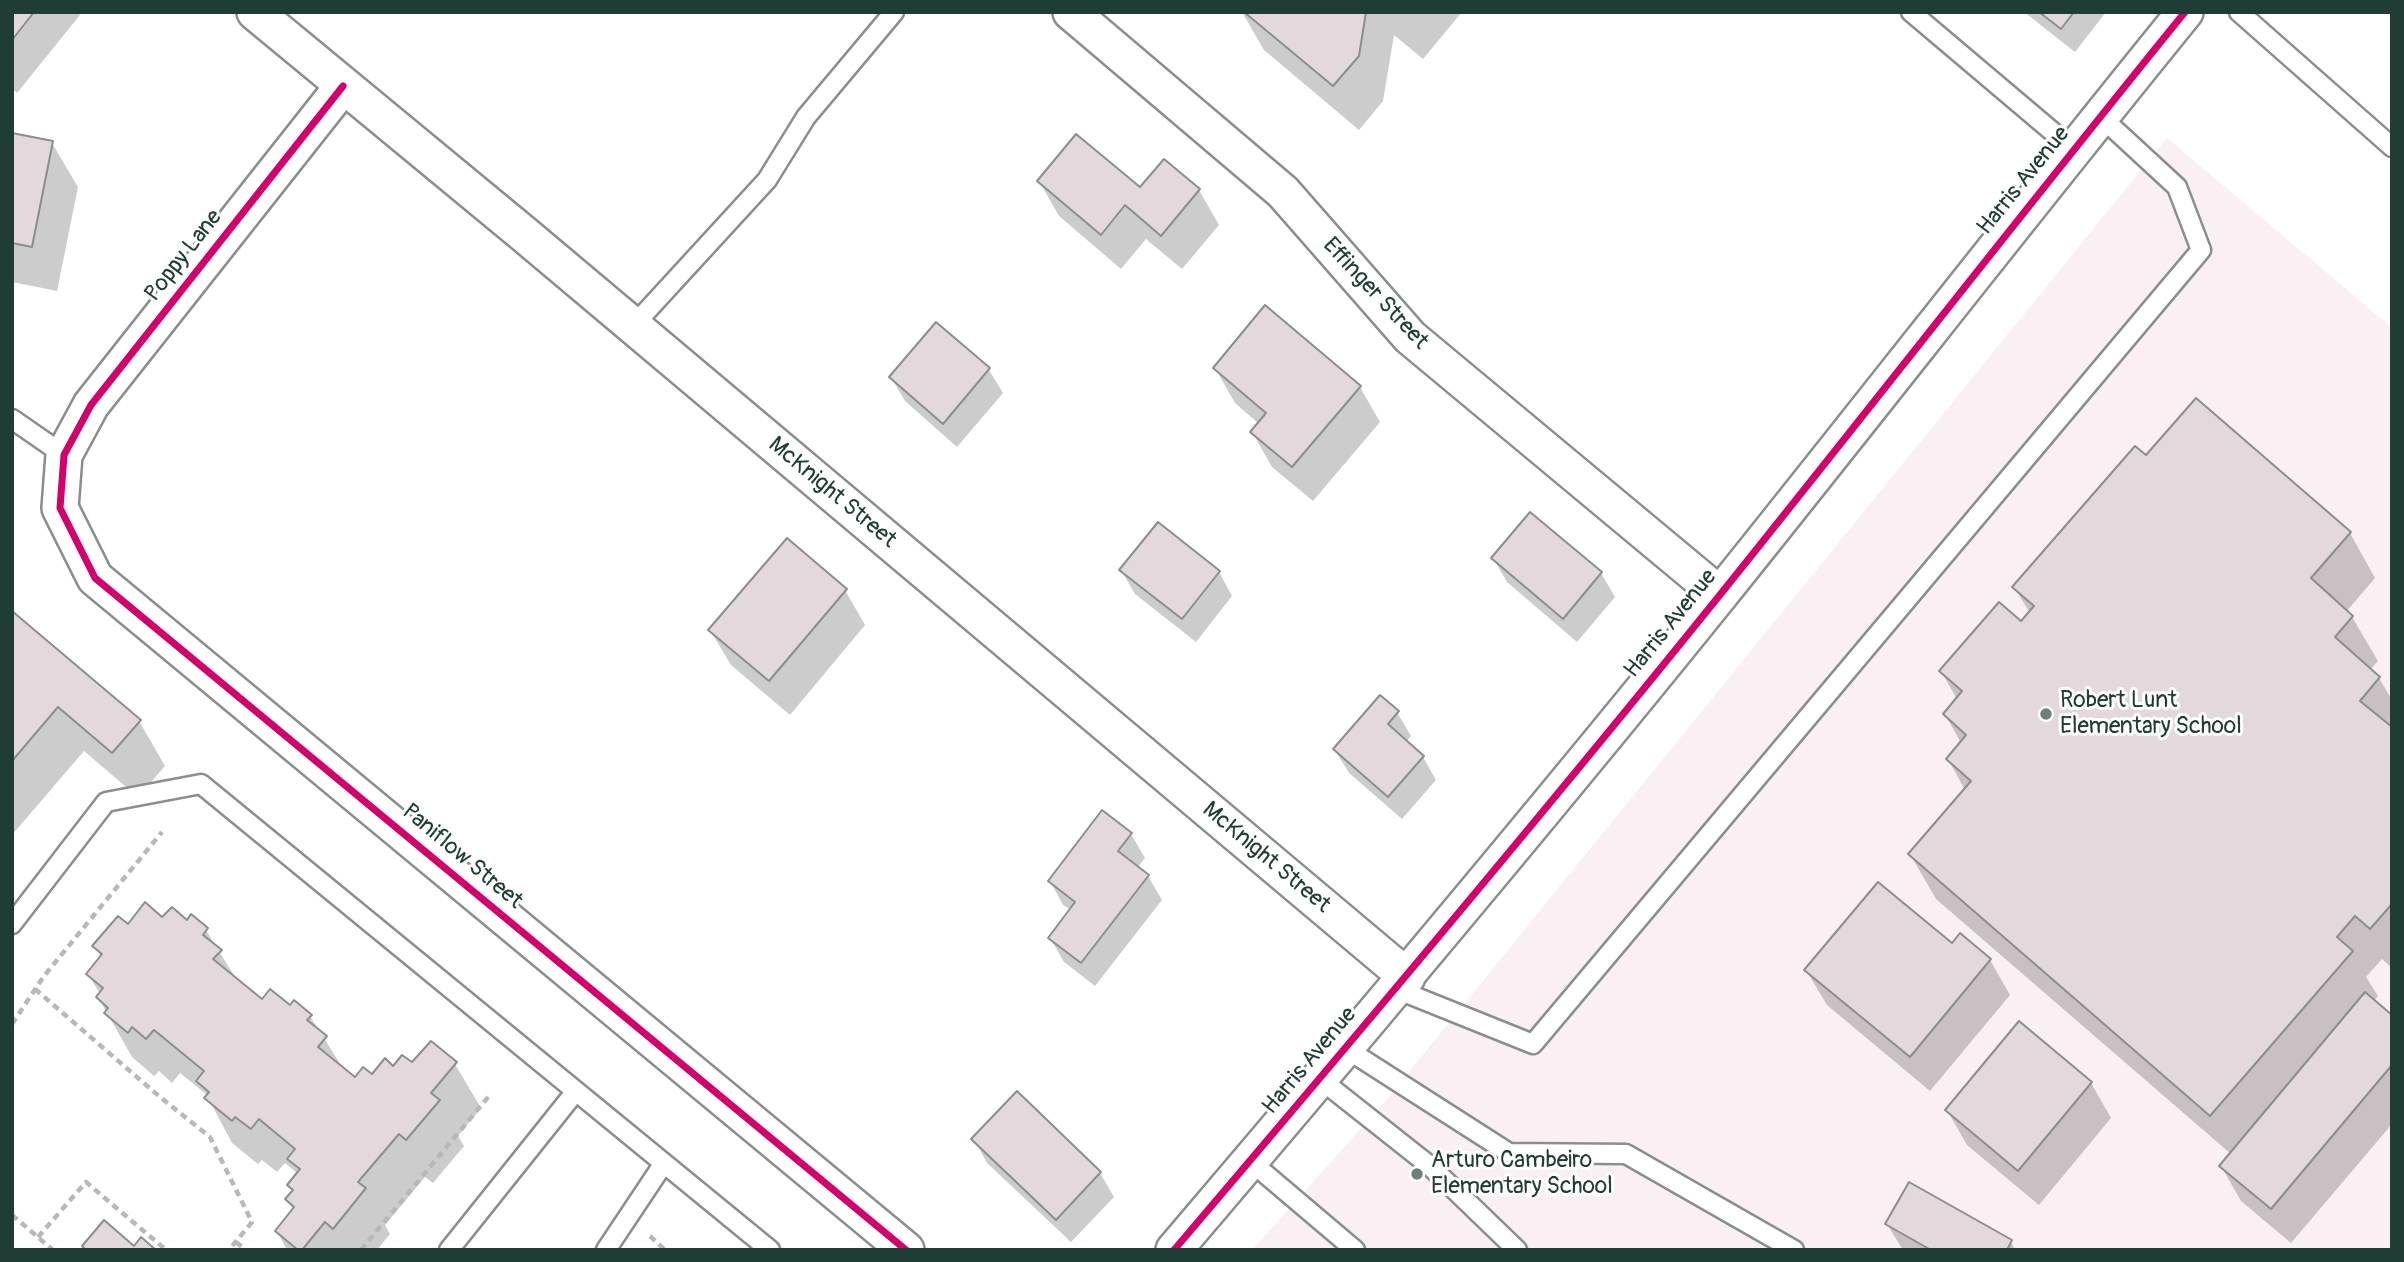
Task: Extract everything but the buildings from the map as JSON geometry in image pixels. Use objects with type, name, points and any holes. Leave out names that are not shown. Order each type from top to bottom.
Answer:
[{"type":"street","name":"McKnight Street","points":[[255,12],[633,326],[1401,983]]},
{"type":"street","name":"Effinger Street","points":[[1071,12],[1283,192],[1410,337],[1720,595]]},
{"type":"street","name":"Harris Avenue","points":[[1174,1250],[1401,983],[1720,595],[2073,149],[2185,12]]},
{"type":"street","name":"Poppy Lane","points":[[64,455],[91,405],[343,86]]},
{"type":"street","name":"Paniflow Street","points":[[64,455],[60,508],[96,578],[906,1250]]},
{"type":"lane","points":[[633,326],[767,180],[806,117],[894,12]]},
{"type":"lane","points":[[1911,12],[2073,149]]},
{"type":"lane","points":[[2239,12],[2392,147]]},
{"type":"lane","points":[[1401,983],[1533,1044],[2201,250],[2176,187],[2100,116]]},
{"type":"lane","points":[[12,419],[64,455]]},
{"type":"lane","points":[[12,924],[106,802],[201,784],[770,1250]]},
{"type":"lane","points":[[1345,1048],[1509,1153],[1626,1154],[1794,1250]]},
{"type":"lane","points":[[1320,1079],[1430,1166],[1517,1250]]},
{"type":"lane","points":[[449,1250],[576,1091]]},
{"type":"lane","points":[[1250,1161],[1351,1248]]},
{"type":"lane","points":[[606,1250],[664,1163]]},
{"type":"path","points":[[12,1024],[35,989],[162,832]]},
{"type":"path","points":[[35,989],[210,1137],[252,1222],[229,1250]]},
{"type":"path","points":[[361,1250],[489,1096]]},
{"type":"path","points":[[38,1237],[86,1182],[166,1250]]},
{"type":"path","points":[[12,1215],[53,1250]]},
{"type":"path","points":[[236,1242],[246,1250]]},
{"type":"shaded area","name":"Robert Lunt Elementary School","points":[[2167,138],[2392,328],[2392,1250],[1252,1250],[1387,1099]]},
{"type":"cycle path","points":[[1174,1250],[1449,925],[1652,679],[2185,12]]},
{"type":"cycle path","points":[[343,86],[91,405],[64,455],[60,508],[95,578],[906,1250]]},
{"type":"place","name":"Robert Lunt Elementary School","points":[[2046,714]]},
{"type":"place","name":"Arturo Cambeiro Elementary School","points":[[1417,1174]]}]
